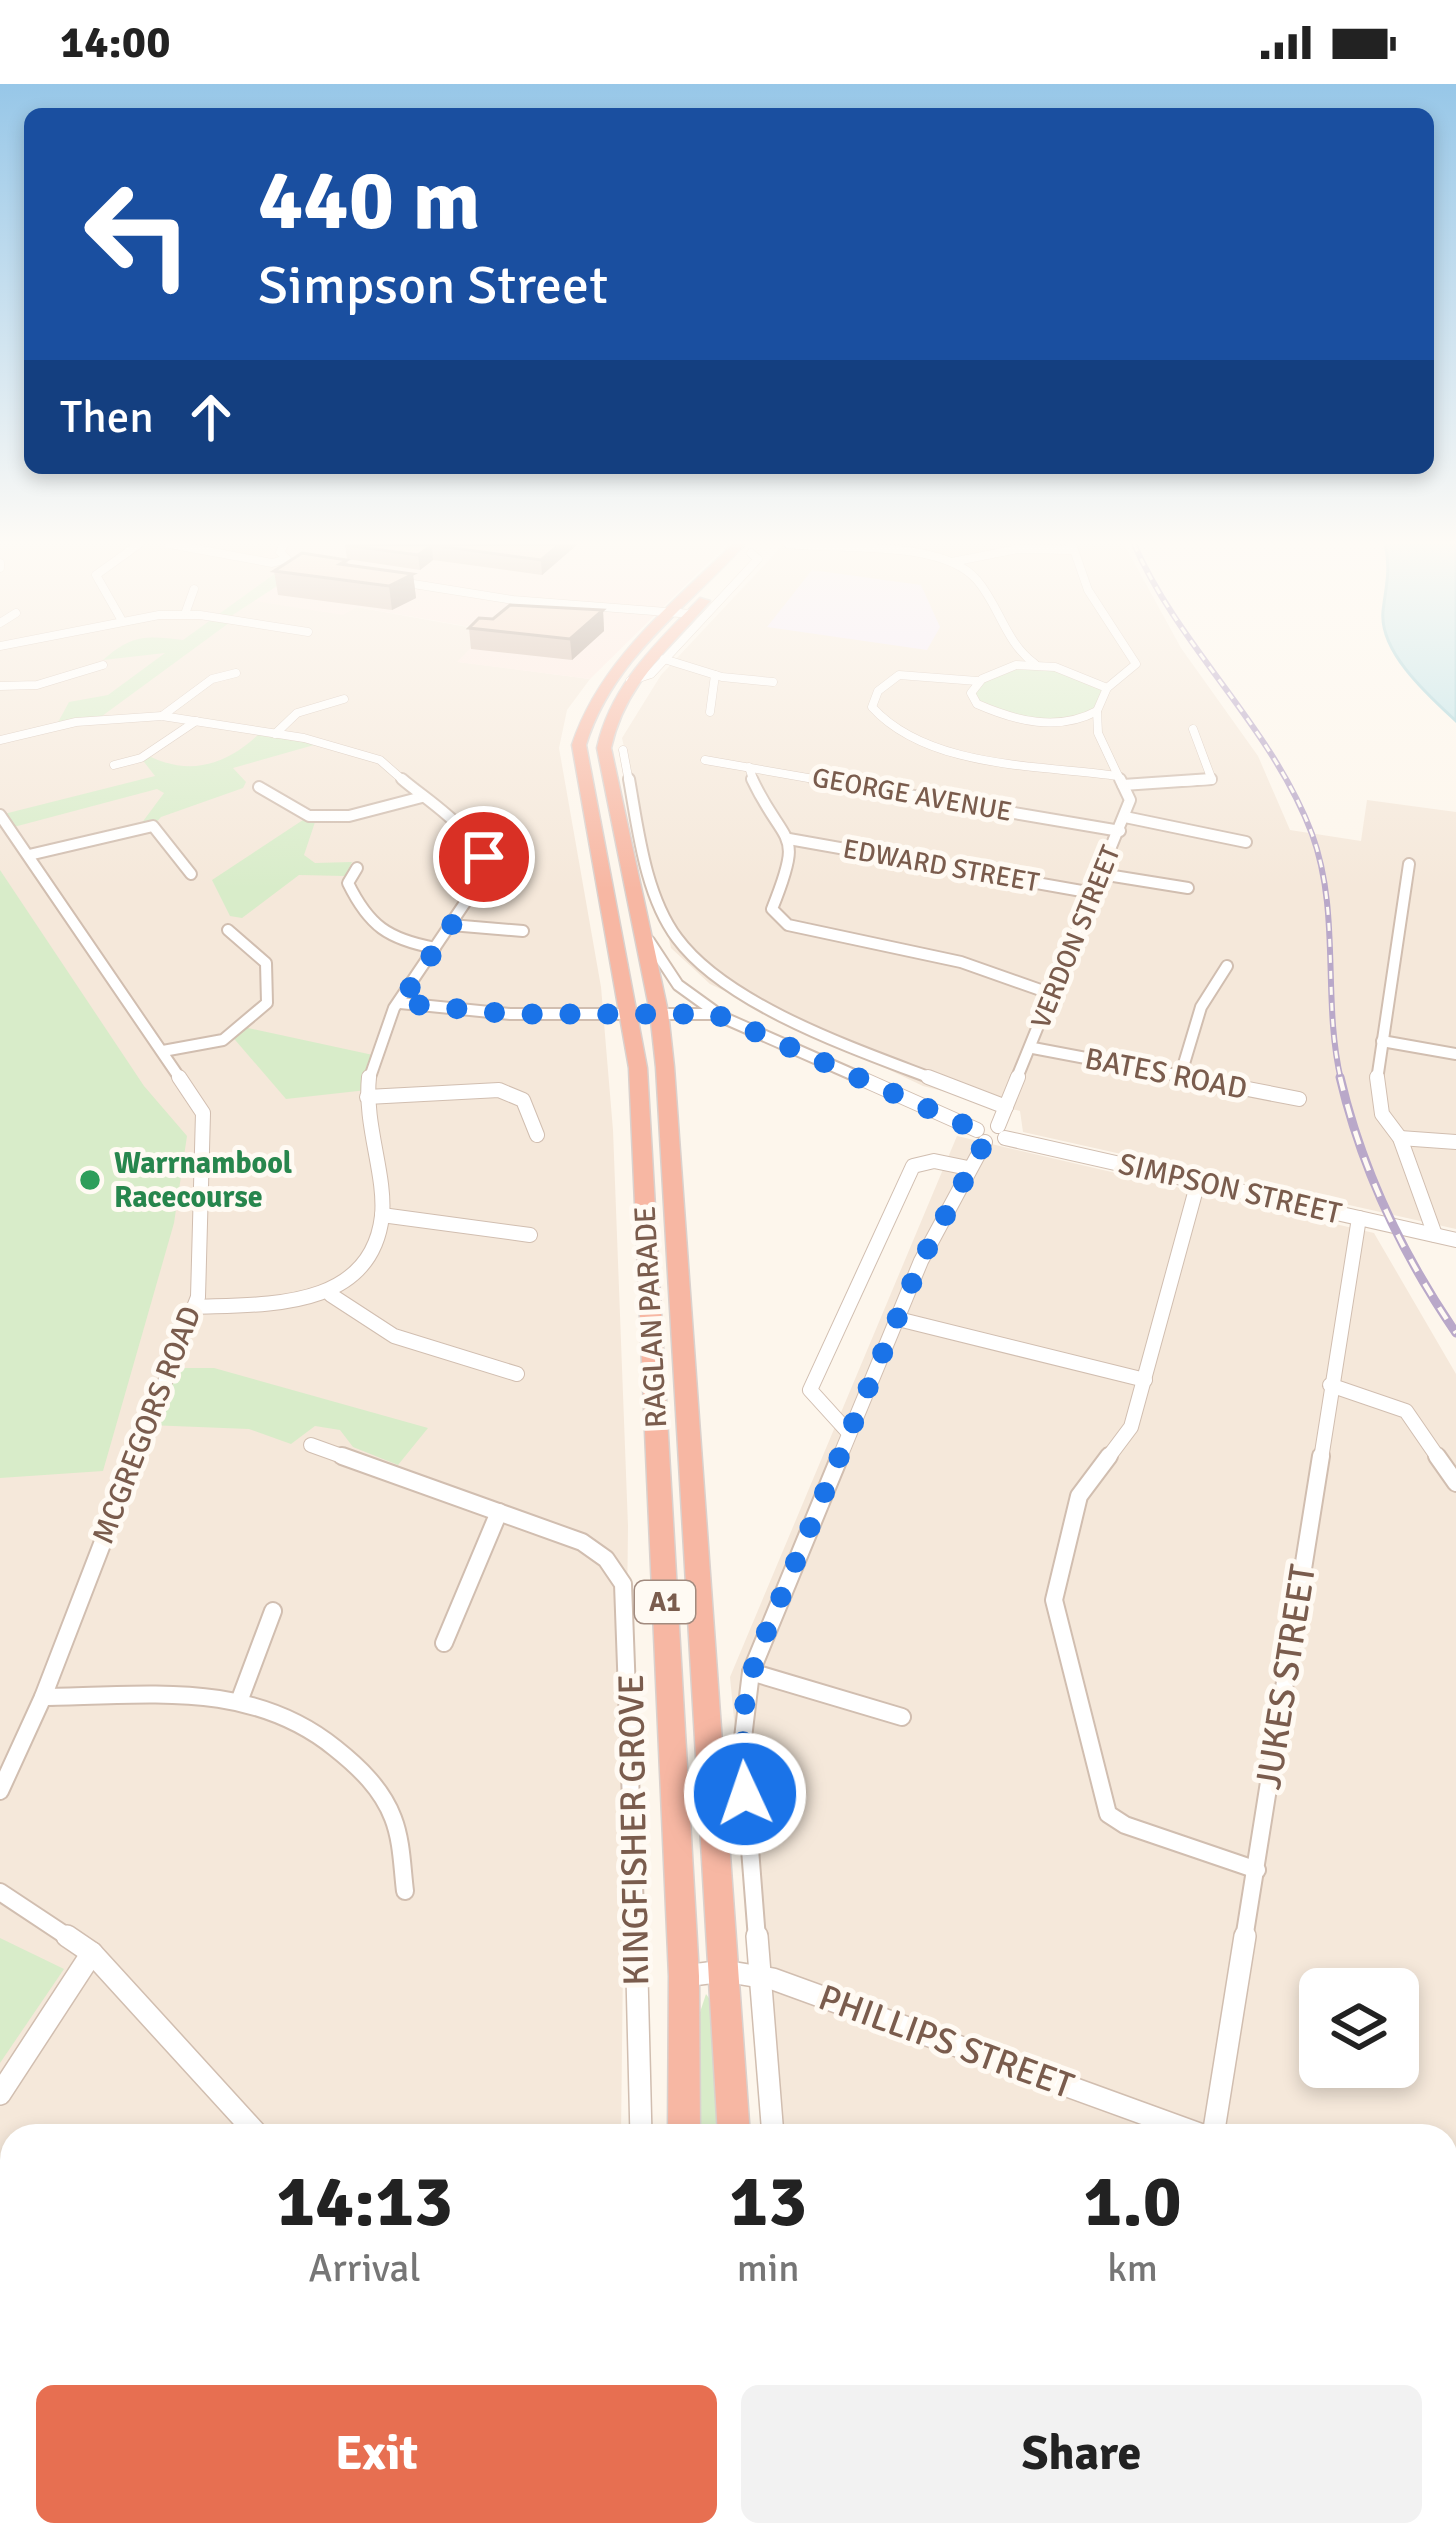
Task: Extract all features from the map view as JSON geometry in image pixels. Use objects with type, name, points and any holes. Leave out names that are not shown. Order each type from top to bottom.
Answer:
[{"type":"highway","name":"RAGLAN PARADE","points":[[631,659],[606,682],[588,711],[579,757],[638,1068],[683,1976],[684,2124]]},
{"type":"highway","name":"RAGLAN PARADE","points":[[647,659],[612,715],[604,748],[659,1012],[733,2124]]},
{"type":"highway","points":[[587,809],[614,807]]},
{"type":"street","points":[[630,682],[648,676],[664,659],[715,675],[772,682]]},
{"type":"street","points":[[1011,659],[977,681],[971,693],[977,704],[1014,718],[1086,730],[1105,749]]},
{"type":"street","points":[[1031,659],[1037,665]]},
{"type":"street","points":[[1058,723],[1097,711],[1107,688],[1136,664],[1133,659]]},
{"type":"street","points":[[0,686],[27,687],[103,665]]},
{"type":"street","points":[[998,668],[1037,665],[1087,675],[1107,688]]},
{"type":"street","points":[[162,716],[212,679],[236,673]]},
{"type":"street","points":[[977,681],[902,673],[883,682],[872,707],[886,724],[927,745],[1120,780],[1212,780],[1193,729]]},
{"type":"street","points":[[710,712],[715,675]]},
{"type":"street","points":[[275,734],[297,713],[344,699]]},
{"type":"street","name":"VERDON STREET","points":[[1001,1132],[1049,993],[1130,800],[1105,749],[1095,722],[1097,711]]},
{"type":"street","points":[[0,740],[76,722],[162,716],[275,734],[380,760],[475,842],[484,857],[483,876],[400,1003],[373,1055],[367,1097],[382,1215],[378,1234],[358,1265],[331,1295],[194,1306]]},
{"type":"street","points":[[114,765],[141,758],[196,721]]},
{"type":"street","points":[[622,750],[667,920],[690,957],[718,977],[901,1068],[1006,1107]]},
{"type":"street","name":"GEORGE AVENUE","points":[[705,760],[1120,831]]},
{"type":"street","points":[[749,767],[759,800],[789,839],[790,871],[772,909],[788,925],[962,962],[1049,993]]},
{"type":"street","points":[[259,787],[309,816],[349,816],[422,797]]},
{"type":"street","points":[[614,807],[634,805]]},
{"type":"street","points":[[1125,817],[1204,837],[1246,842]]},
{"type":"street","name":"MCGREGORS ROAD","points":[[0,1791],[43,1696],[194,1306],[203,1113],[2,820]]},
{"type":"street","points":[[29,855],[141,824],[160,832],[191,874]]},
{"type":"street","points":[[1201,852],[1204,837]]},
{"type":"street","name":"EDWARD STREET","points":[[789,839],[1093,893]]},
{"type":"street","points":[[1409,864],[1377,1080],[1382,1114],[1400,1138],[1435,1235]]},
{"type":"street","points":[[357,868],[348,883],[369,927],[387,940],[435,948]]},
{"type":"street","points":[[1101,874],[1188,888]]},
{"type":"street","points":[[640,914],[652,949],[678,986],[729,1019],[981,1136],[1001,1132]]},
{"type":"street","points":[[451,926],[523,931]]},
{"type":"street","points":[[163,1051],[223,1040],[267,1003],[266,963],[228,930]]},
{"type":"street","points":[[1180,1077],[1201,1007],[1227,965]]},
{"type":"street","points":[[400,1003],[510,1014],[697,1012],[729,1019]]},
{"type":"street","points":[[1382,1041],[1456,1054]]},
{"type":"street","name":"BATES ROAD","points":[[1033,1048],[1299,1099]]},
{"type":"street","points":[[367,1097],[499,1090],[523,1100],[537,1135]]},
{"type":"street","name":"SIMPSON STREET","points":[[1001,1132],[1456,1240]]},
{"type":"street","points":[[772,2124],[742,1746],[751,1672],[849,1433],[981,1136]]},
{"type":"street","points":[[1400,1138],[1456,1142]]},
{"type":"street","points":[[849,1433],[810,1390],[913,1166],[934,1161],[968,1168]]},
{"type":"street","points":[[1198,1182],[1131,1427],[1079,1496],[1054,1612],[1108,1814],[1125,1826],[1256,1870]]},
{"type":"street","points":[[382,1215],[530,1235]]},
{"type":"street","name":"JUKES STREET","points":[[1211,2124],[1359,1218]]},
{"type":"street","points":[[331,1295],[352,1316],[408,1342],[517,1374]]},
{"type":"street","points":[[898,1319],[1145,1380]]},
{"type":"street","points":[[1330,1385],[1406,1411],[1456,1483]]},
{"type":"street","name":"KINGFISHER GROVE","points":[[311,1445],[582,1542],[606,1558],[623,1584],[630,1664],[641,2124]]},
{"type":"street","points":[[444,1643],[499,1512]]},
{"type":"street","points":[[240,1699],[274,1611]]},
{"type":"street","points":[[751,1672],[902,1717]]},
{"type":"street","points":[[43,1696],[240,1699],[331,1745],[365,1772],[394,1820],[405,1891]]},
{"type":"street","points":[[0,1892],[92,1953],[248,2124]]},
{"type":"street","points":[[0,2094],[8,2068],[92,1953]]},
{"type":"street","name":"PHILLIPS STREET","points":[[683,1976],[724,1971],[758,1976],[1175,2124]]},
{"type":"shaded area","points":[[0,659],[462,659],[459,662],[590,679],[567,710],[559,748],[601,987],[613,1130],[628,1526],[621,2124],[0,2124]]},
{"type":"shaded area","points":[[460,659],[610,659],[590,679],[457,662]]},
{"type":"shaded area","points":[[676,659],[1189,659],[1258,756],[1290,830],[1361,841],[1367,800],[1456,812],[1456,1229],[1023,1132],[1020,1111],[923,1086],[710,984],[671,948],[622,738]]},
{"type":"shaded area","points":[[957,1136],[1374,1233],[1456,1374],[1456,2124],[773,2124],[730,1677]]},
{"type":"green space","points":[[157,659],[180,659],[98,719],[56,726],[69,702],[108,695]]},
{"type":"green space","points":[[1002,667],[1067,670],[1107,688],[1097,711],[1065,718],[1022,717],[977,704],[971,693],[986,673]]},
{"type":"green space","points":[[261,732],[321,743],[233,768],[246,782],[243,788],[161,817],[153,826],[141,824],[164,793],[157,789],[10,828],[0,815],[155,776],[141,758],[147,755],[178,765],[221,760]]},
{"type":"green space","points":[[309,816],[317,816],[304,855],[315,863],[352,862],[345,876],[299,875],[242,918],[230,916],[212,880]]},
{"type":"green space","name":"Warrnambool Racecourse","points":[[0,870],[144,1086],[187,1136],[174,1223],[103,1471],[0,1478]]},
{"type":"green space","points":[[239,1026],[373,1055],[367,1090],[286,1099],[230,1034]]},
{"type":"green space","points":[[170,1368],[214,1368],[428,1428],[398,1465],[353,1447],[340,1430],[315,1426],[291,1444],[249,1429],[148,1425]]},
{"type":"green space","points":[[0,1938],[64,1969],[0,2063]]},
{"type":"green space","points":[[706,1994],[732,2124],[685,2124],[684,2061]]},
{"type":"water","points":[[1398,659],[1456,659],[1456,721],[1433,699]]},
{"type":"railway","points":[[1204,659],[1274,758],[1312,834],[1326,895],[1341,1080]]},
{"type":"railway","points":[[1340,1077],[1386,1211],[1456,1333]]},
{"type":"place","name":"Warrnambool Racecourse","points":[[90,1180]]},
{"type":"route","points":[[484,857],[483,876],[400,1003],[510,1014],[715,1014],[976,1130],[985,1142],[921,1261],[756,1657],[742,1716],[745,1794]]}]
